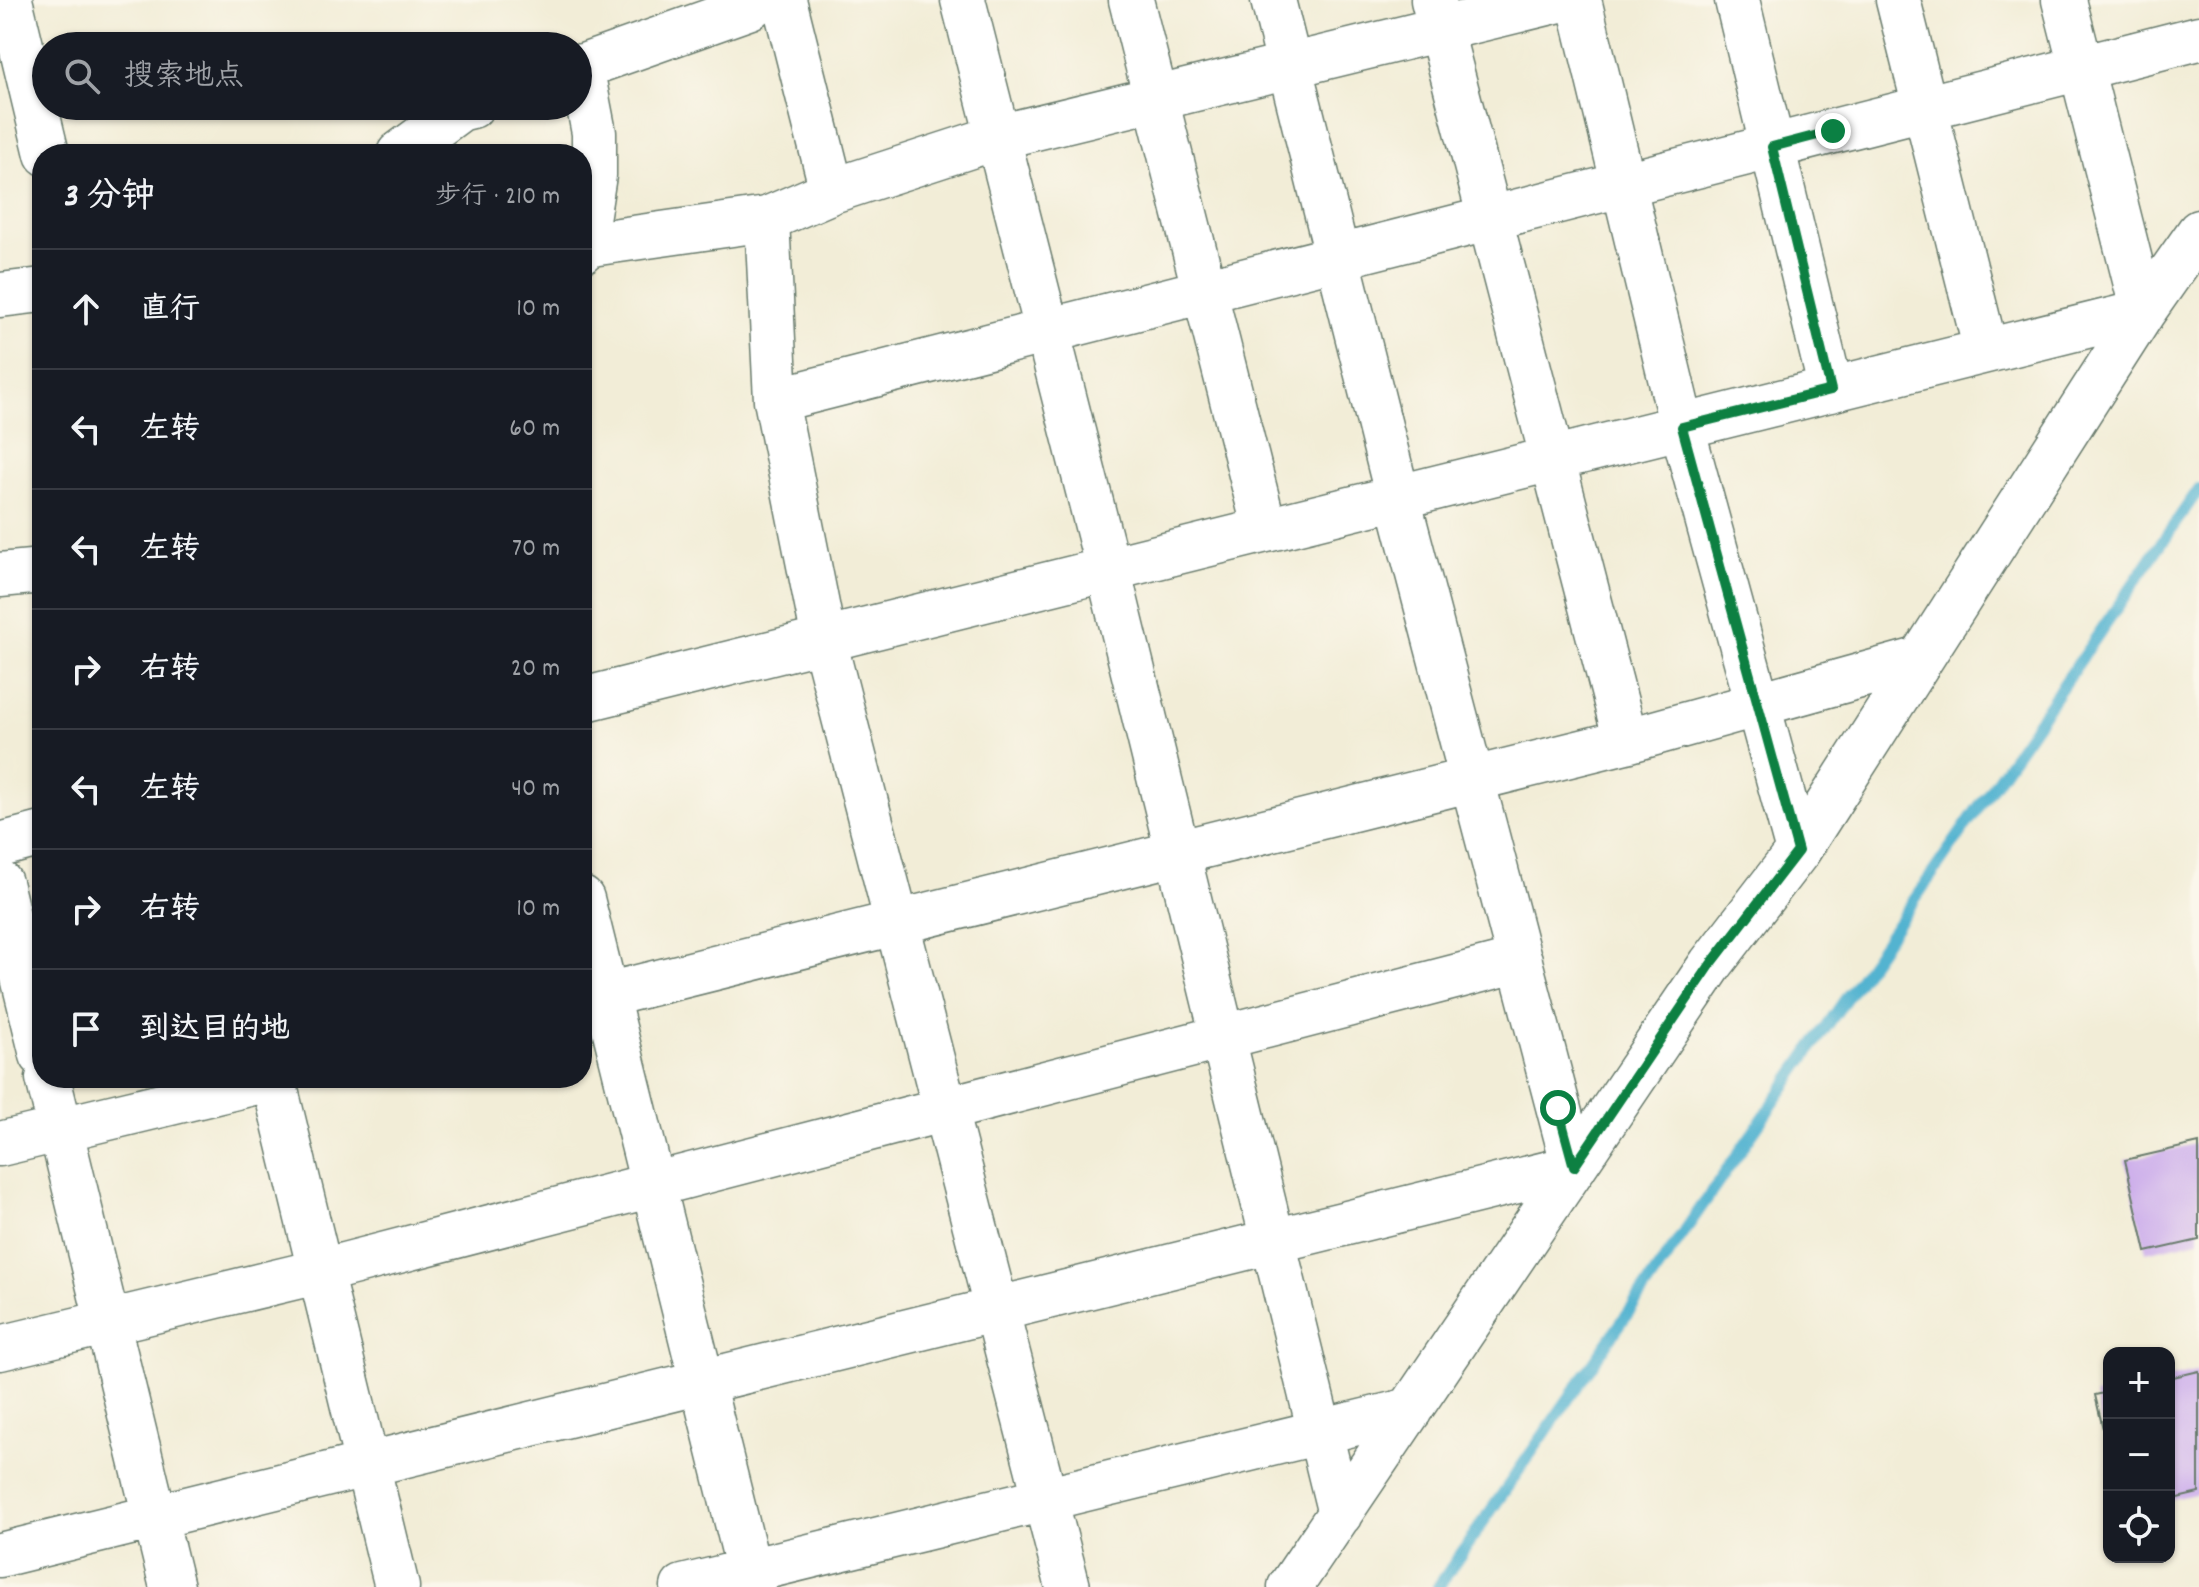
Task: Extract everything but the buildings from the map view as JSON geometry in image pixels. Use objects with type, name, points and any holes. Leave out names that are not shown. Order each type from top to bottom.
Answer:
[{"type":"lane","points":[[10,0],[13,66],[32,115]]},
{"type":"lane","points":[[592,63],[750,7],[758,0]]},
{"type":"lane","points":[[784,0],[832,191]]},
{"type":"lane","points":[[963,0],[1108,569],[1340,1514]]},
{"type":"lane","points":[[1131,0],[1265,530]]},
{"type":"lane","points":[[1273,0],[1398,498],[1574,1167]]},
{"type":"lane","points":[[592,247],[767,219],[832,191],[998,137],[1290,66],[1437,14],[1560,0]]},
{"type":"lane","points":[[1579,0],[1682,427],[1798,851]]},
{"type":"lane","points":[[1737,0],[1831,390]]},
{"type":"lane","points":[[1898,0],[1986,351]]},
{"type":"lane","points":[[2064,0],[2143,312]]},
{"type":"lane","points":[[1437,14],[1626,741]]},
{"type":"lane","points":[[776,400],[2199,38]]},
{"type":"lane","points":[[34,120],[43,144]]},
{"type":"lane","points":[[413,144],[445,120]]},
{"type":"lane","points":[[591,120],[594,133],[592,188]]},
{"type":"lane","points":[[767,219],[776,400],[824,640],[1068,1587]]},
{"type":"lane","points":[[1290,1587],[1711,964],[1798,851],[2143,312],[2199,232]]},
{"type":"lane","points":[[0,295],[32,291]]},
{"type":"lane","points":[[592,698],[2143,312]]},
{"type":"lane","points":[[0,575],[32,572]]},
{"type":"lane","points":[[751,1579],[653,1186],[594,998],[1626,741],[1921,659]]},
{"type":"lane","points":[[0,845],[32,837]]},
{"type":"lane","points":[[0,883],[32,1014]]},
{"type":"lane","points":[[0,1348],[321,1271],[1520,960]]},
{"type":"lane","points":[[50,1088],[172,1587]]},
{"type":"lane","points":[[0,1144],[232,1088]]},
{"type":"lane","points":[[275,1088],[397,1587]]},
{"type":"lane","points":[[0,1555],[1574,1167]]},
{"type":"lane","points":[[683,1587],[751,1579],[1045,1499],[1410,1410]]},
{"type":"waterway","points":[[1438,1587],[2199,489]]},
{"type":"route","points":[[1558,1108],[1574,1167],[1711,964],[1798,851],[1682,427],[1831,390],[1772,147],[1833,131]]}]
